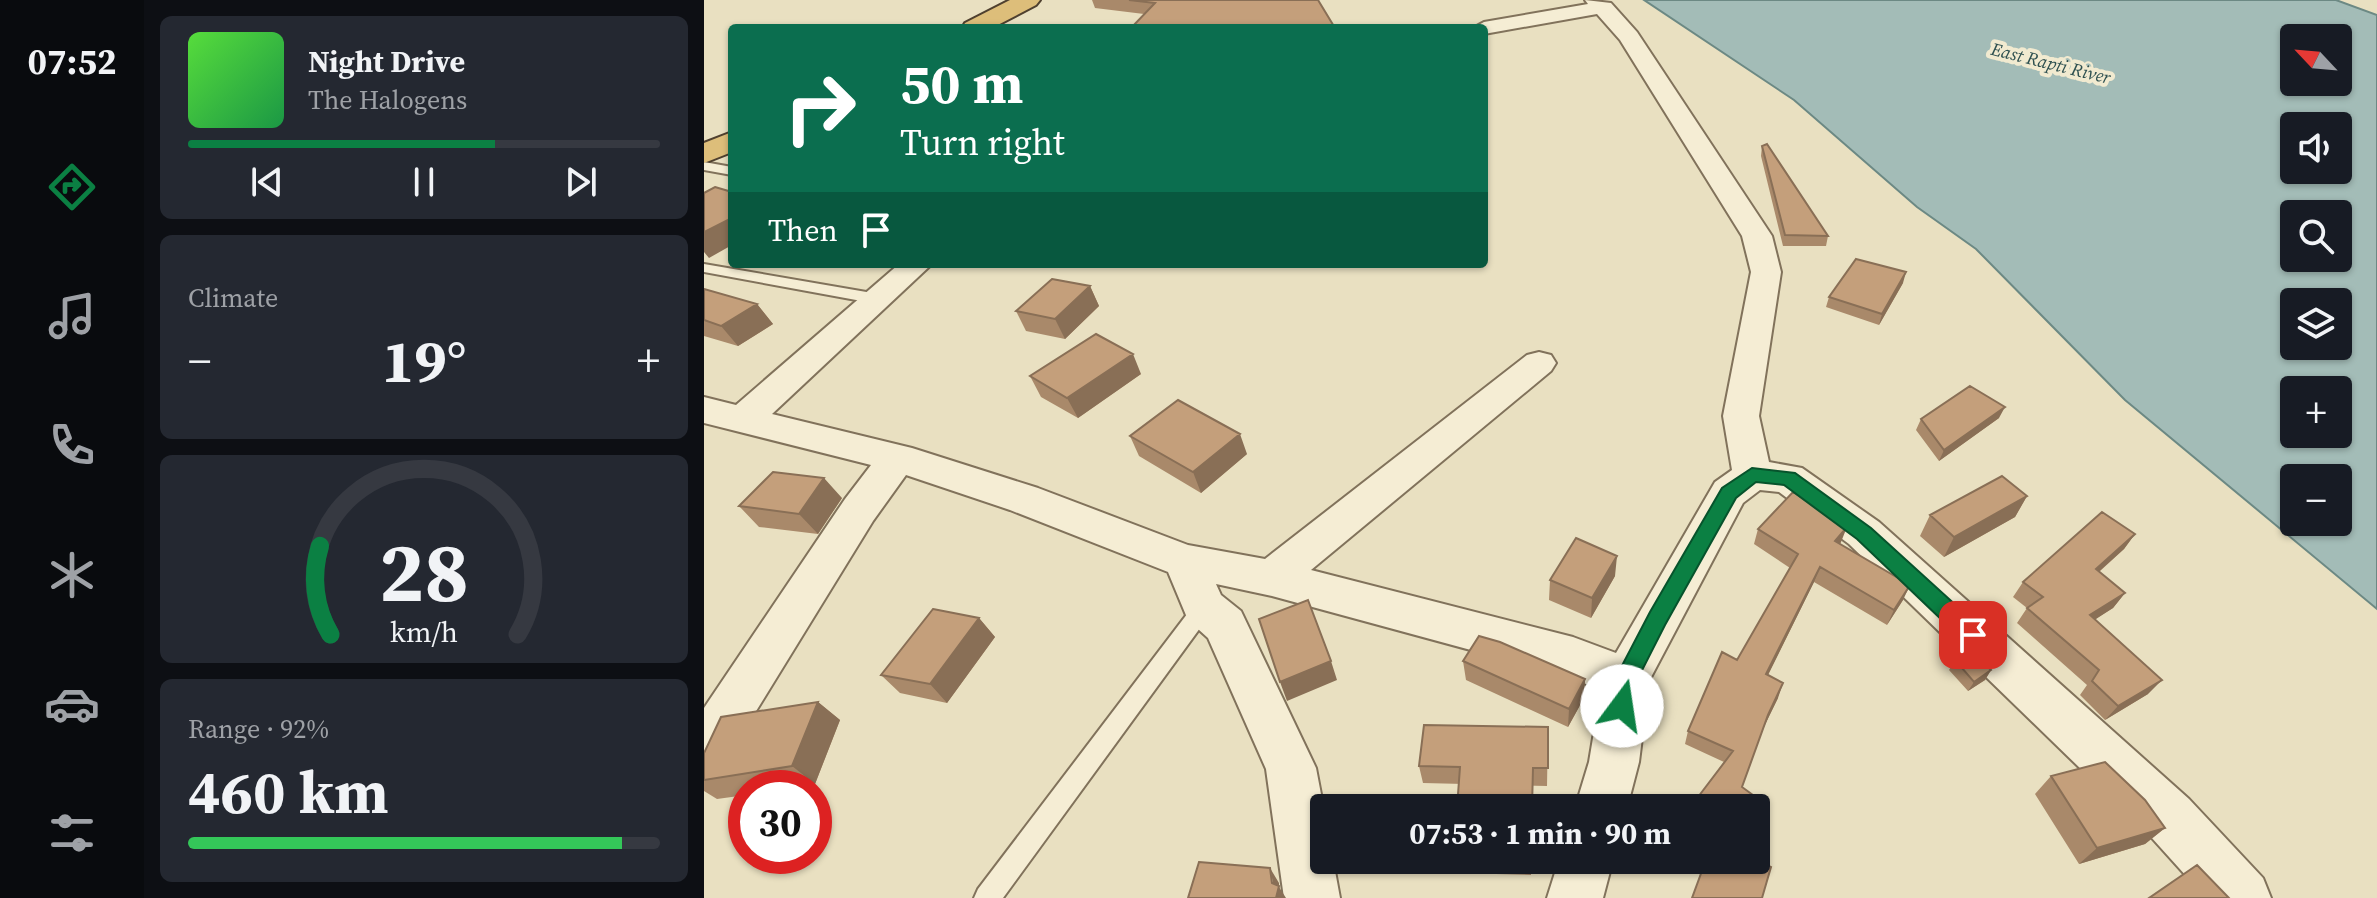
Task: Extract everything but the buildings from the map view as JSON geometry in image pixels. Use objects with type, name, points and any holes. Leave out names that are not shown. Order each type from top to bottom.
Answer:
[{"type":"highway","points":[[982,24],[1028,0]]},
{"type":"highway","points":[[704,154],[728,143]]},
{"type":"street","points":[[1488,27],[1600,4],[1629,37],[1757,236],[1766,272],[1741,416],[1752,475]]},
{"type":"street","points":[[724,415],[878,299],[913,268]]},
{"type":"street","points":[[1272,578],[1539,363]]},
{"type":"street","points":[[724,415],[898,458],[1024,499],[1185,561],[1272,578],[1573,657],[1626,679]]},
{"type":"street","points":[[704,758],[720,726],[859,510],[898,458]]},
{"type":"street","points":[[1605,794],[1614,762],[1626,679],[1729,493],[1752,475],[1788,478],[1864,533],[2170,818],[2243,898]]},
{"type":"street","points":[[1185,561],[1204,607],[1225,625],[1291,768],[1312,898]]},
{"type":"street","points":[[1575,898],[1582,874]]},
{"type":"lane","points":[[704,166],[728,170]]},
{"type":"lane","points":[[704,268],[878,299]]},
{"type":"lane","points":[[987,898],[1204,607]]},
{"type":"water","name":"East Rapti River","points":[[1644,0],[2336,0],[2377,15],[2377,609],[2289,536],[2352,536],[2352,464],[2280,464],[2280,529],[2125,400],[1976,249],[1917,207],[1794,100]]},
{"type":"route","points":[[1622,706],[1626,679],[1658,619],[1729,493],[1752,475],[1788,478],[1864,533],[1973,635]]}]
